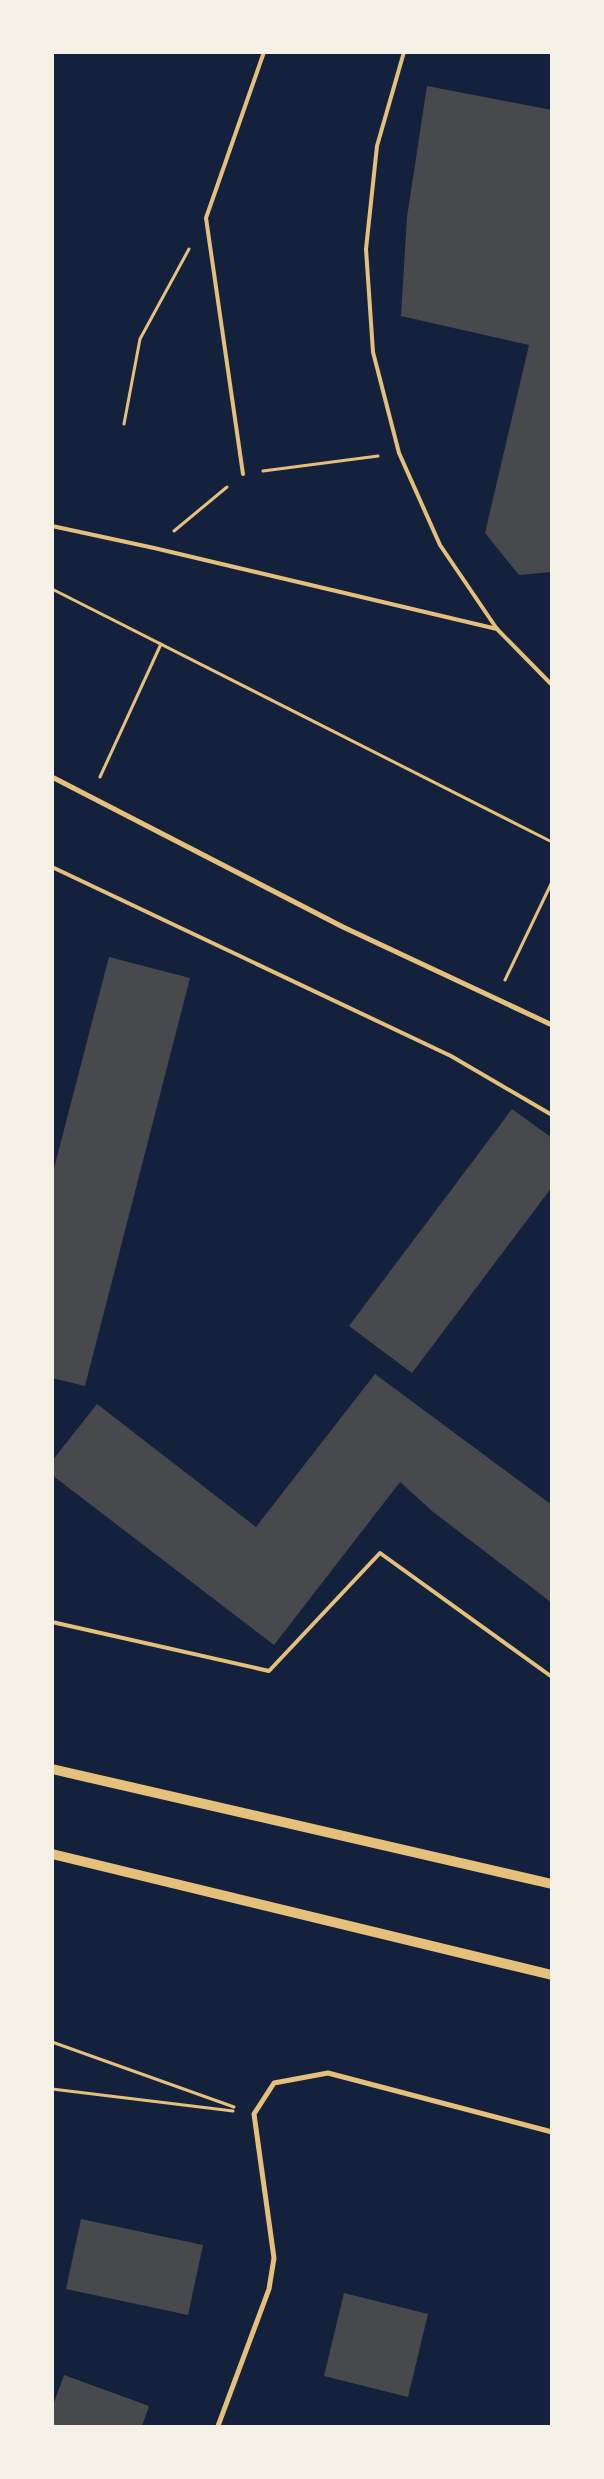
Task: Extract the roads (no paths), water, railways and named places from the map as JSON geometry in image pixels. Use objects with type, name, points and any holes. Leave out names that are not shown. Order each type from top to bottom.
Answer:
[{"type":"main road","points":[[52,1769],[552,1884]]},
{"type":"main road","points":[[52,1854],[552,1976]]},
{"type":"street","points":[[52,777],[344,927],[552,1025]]},
{"type":"street","points":[[218,2426],[270,2289],[274,2258],[254,2114],[274,2083],[328,2073],[552,2132]]},
{"type":"lane","points":[[243,474],[206,218],[264,52]]},
{"type":"lane","points":[[404,52],[377,146],[366,249],[373,352],[399,453],[440,545],[497,629],[552,686]]},
{"type":"lane","points":[[52,526],[154,548],[497,629]]},
{"type":"lane","points":[[52,867],[451,1056],[552,1115]]},
{"type":"lane","points":[[52,1622],[269,1671],[380,1553],[552,1677]]}]
